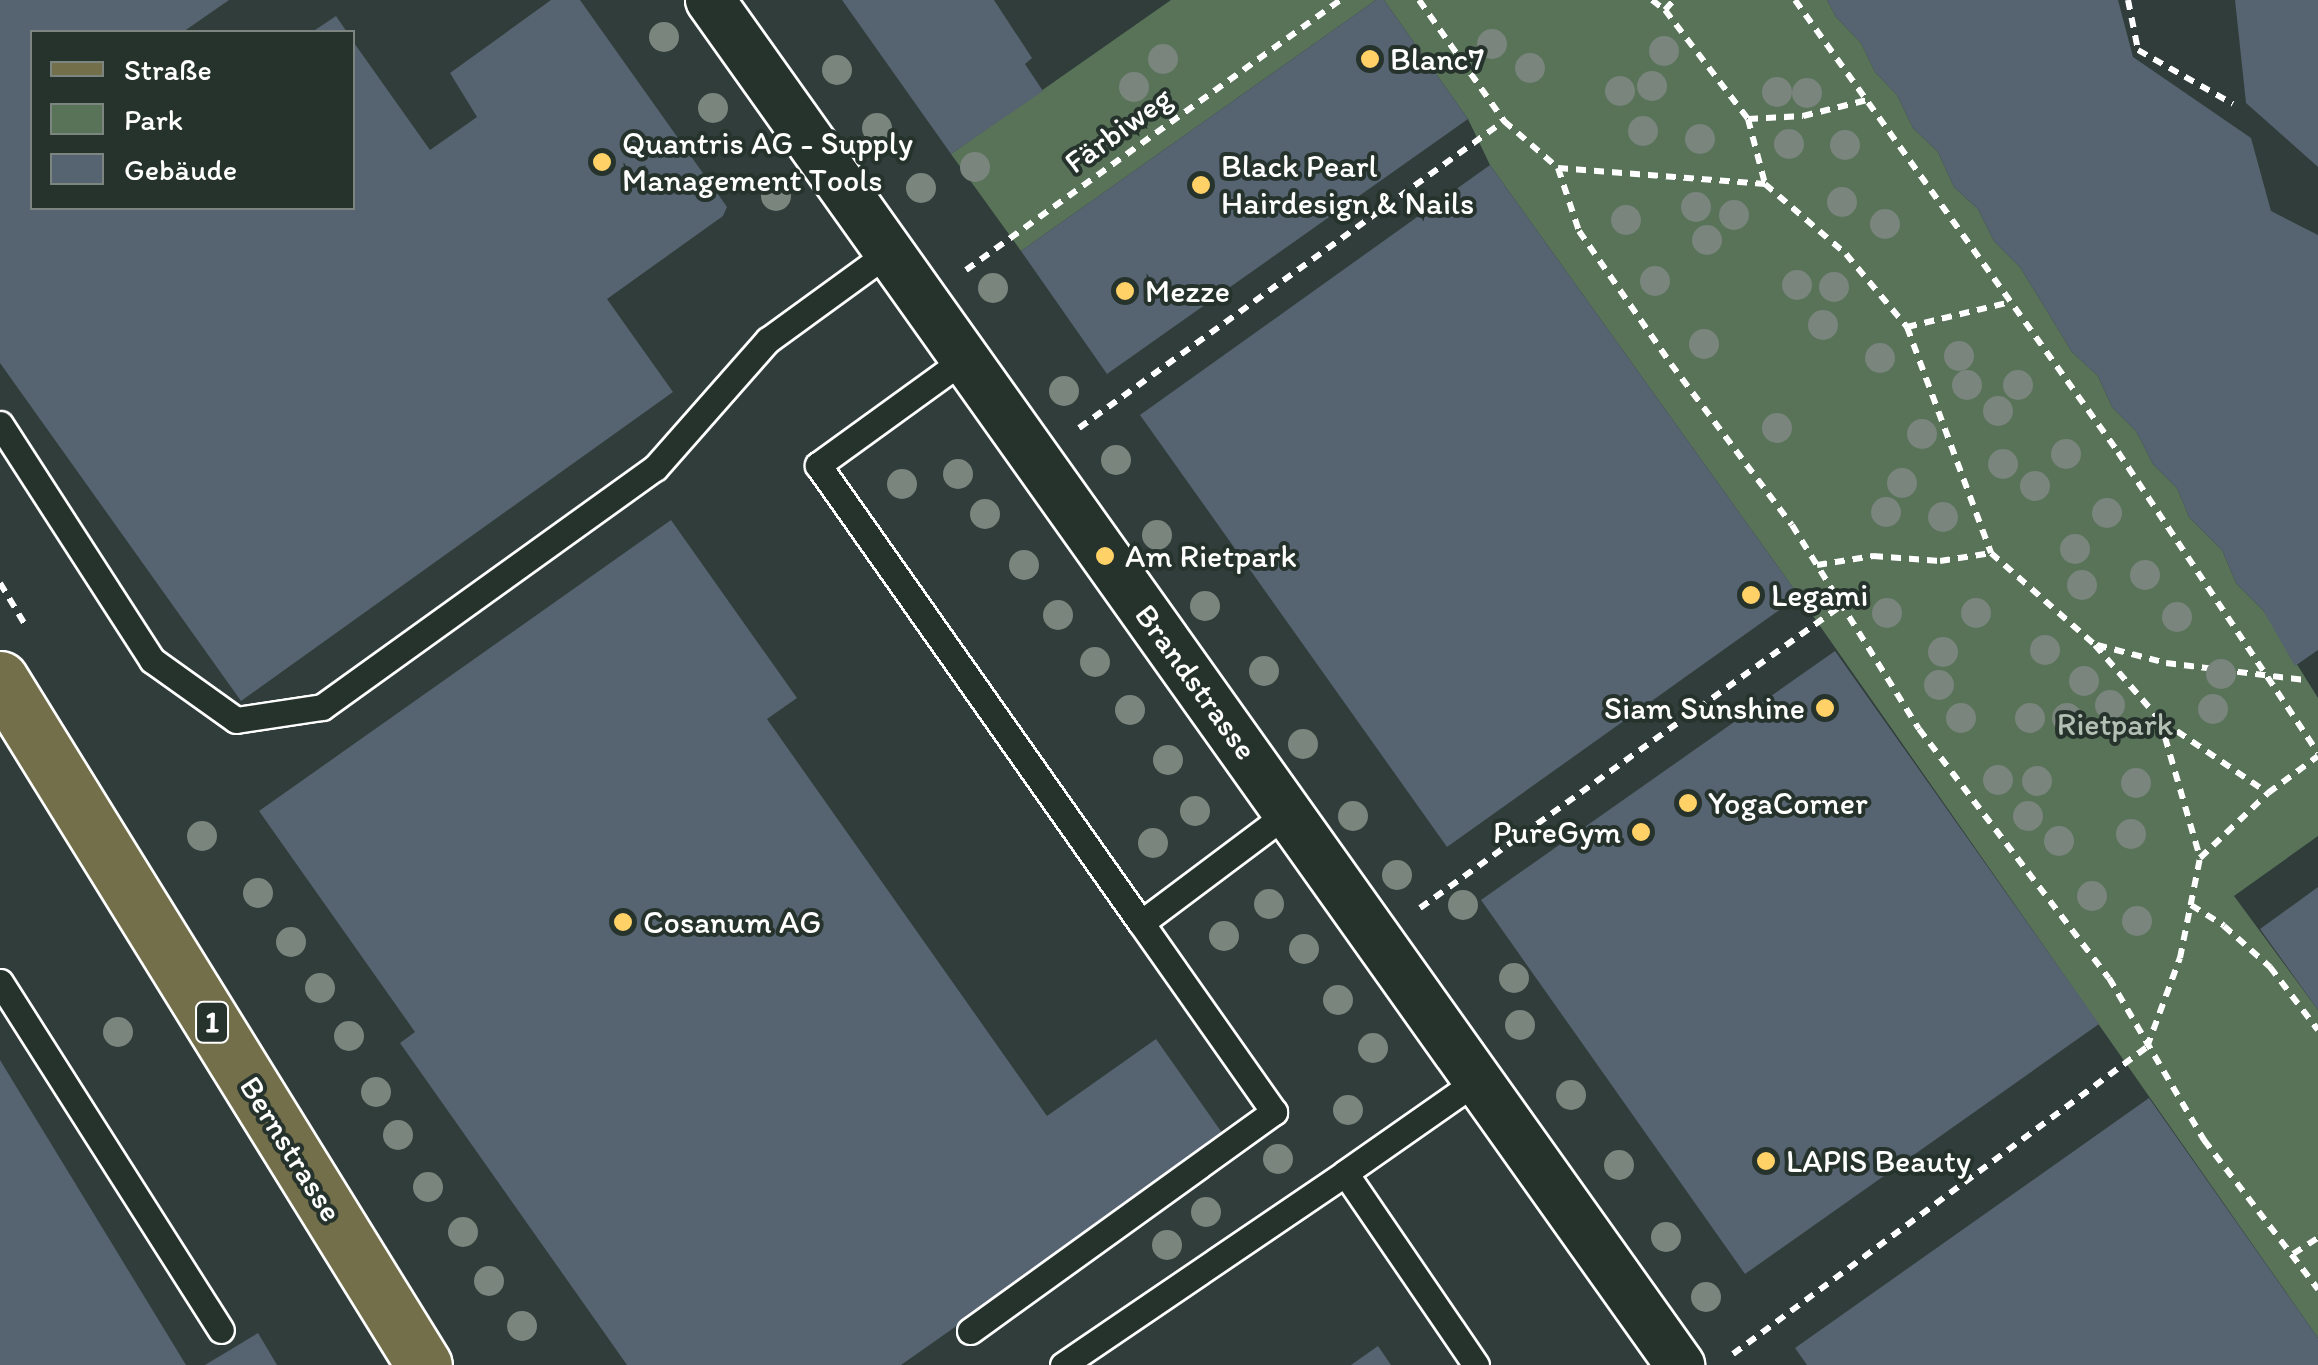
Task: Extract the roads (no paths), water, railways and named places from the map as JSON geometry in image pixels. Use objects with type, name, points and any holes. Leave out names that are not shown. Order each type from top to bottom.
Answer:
[{"type":"main road","name":"Bernstrasse","points":[[0,679],[424,1365]]},
{"type":"street","name":"Brandstrasse","points":[[710,0],[1680,1365]]},
{"type":"lane","points":[[0,424],[152,660],[236,720],[322,706],[655,468],[768,340],[889,252]]},
{"type":"lane","points":[[966,358],[818,465],[1274,1112],[970,1331]]},
{"type":"lane","points":[[1141,924],[1289,812]]},
{"type":"lane","points":[[0,982],[222,1330]]},
{"type":"lane","points":[[1063,1365],[1478,1080]]},
{"type":"lane","points":[[1345,1173],[1476,1365]]},
{"type":"place","name":"Blanc7","points":[[1370,59]]},
{"type":"place","name":"Quantris AG - Supply Management Tools","points":[[602,162]]},
{"type":"place","name":"Black Pearl Hairdesign & Nails","points":[[1201,185]]},
{"type":"place","name":"Mezze","points":[[1125,291]]},
{"type":"place","name":"Am Rietpark","points":[[1105,556]]},
{"type":"place","name":"Legami","points":[[1751,595]]},
{"type":"place","name":"Siam Sunshine","points":[[1825,708]]},
{"type":"place","name":"YogaCorner","points":[[1688,803]]},
{"type":"place","name":"PureGym","points":[[1641,832]]},
{"type":"place","name":"Cosanum AG","points":[[623,922]]},
{"type":"place","name":"LAPIS Beauty","points":[[1766,1161]]},
{"type":"park label","name":"Rietpark","points":[[2115,724]]}]
